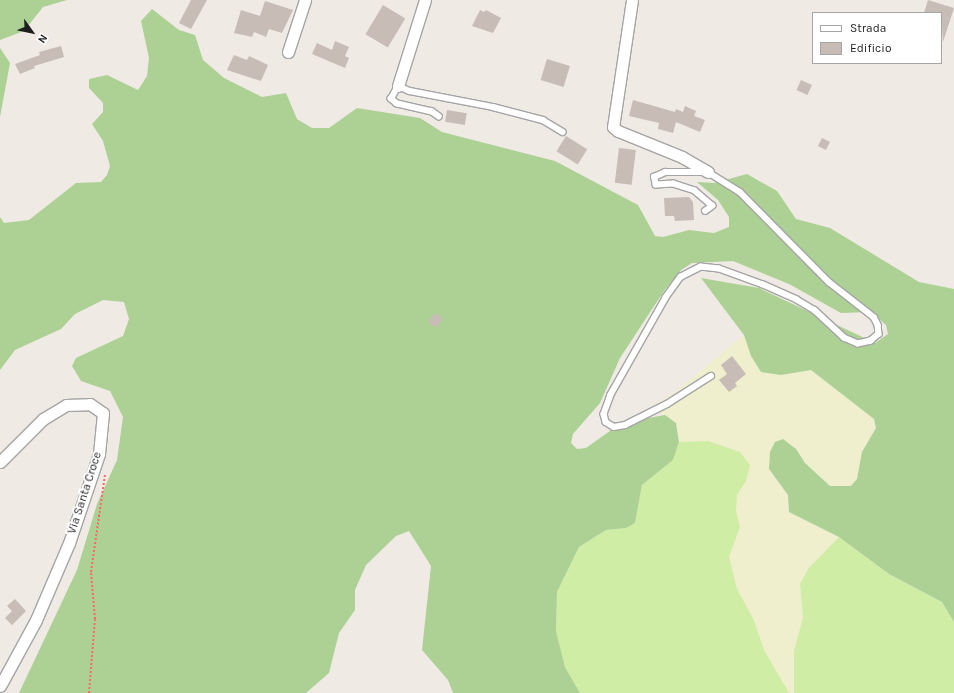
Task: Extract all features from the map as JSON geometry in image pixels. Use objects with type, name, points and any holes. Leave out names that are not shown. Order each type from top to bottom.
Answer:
[{"type":"street","points":[[288,52],[305,0]]},
{"type":"street","points":[[398,86],[425,0]]},
{"type":"street","points":[[632,0],[613,126],[618,131],[682,157],[708,172]]},
{"type":"street","name":"Via Santa Croce","points":[[0,462],[43,419],[66,405],[90,404],[103,413],[99,454],[69,543],[36,620],[0,686]]},
{"type":"lane","points":[[439,117],[432,112],[393,102],[390,99],[398,86],[410,91],[493,107],[543,120],[564,132]]},
{"type":"lane","points":[[705,211],[712,206],[695,191],[674,184],[656,185],[653,181],[657,173],[708,172],[740,192],[829,282],[874,317],[878,334],[871,341],[858,344],[844,338],[815,311],[797,300],[763,285],[719,270],[701,267],[681,276],[666,298],[611,395],[604,414],[606,422],[614,427],[625,425],[667,404],[710,376]]},
{"type":"path","points":[[89,693],[95,619],[91,572],[106,467]]},
{"type":"green space","points":[[0,0],[67,0],[43,7],[24,31],[0,40]]},
{"type":"green space","points":[[152,9],[179,30],[195,35],[203,60],[224,78],[262,97],[286,93],[297,119],[312,128],[329,128],[357,108],[420,118],[442,132],[555,161],[638,205],[655,236],[663,237],[689,230],[714,233],[729,227],[729,217],[718,200],[697,182],[714,183],[747,174],[777,191],[796,219],[830,228],[919,282],[954,289],[954,622],[942,602],[889,574],[839,537],[789,512],[788,495],[769,469],[770,452],[775,442],[783,439],[796,449],[805,463],[830,486],[851,486],[857,479],[862,452],[876,428],[874,419],[811,370],[781,375],[761,372],[751,356],[744,335],[701,278],[759,288],[875,343],[888,334],[886,325],[871,312],[841,313],[789,284],[733,261],[692,263],[681,270],[664,291],[620,358],[600,403],[573,434],[571,443],[577,449],[586,448],[621,423],[665,415],[676,423],[679,442],[673,460],[642,485],[635,523],[626,528],[606,530],[579,547],[557,592],[556,631],[565,667],[580,693],[453,693],[448,680],[422,650],[431,566],[409,531],[396,536],[366,565],[355,590],[355,610],[339,633],[329,673],[306,693],[19,693],[77,570],[97,504],[117,460],[123,417],[110,391],[81,381],[72,366],[76,358],[123,336],[129,319],[124,302],[103,300],[75,314],[61,329],[15,350],[0,370],[0,217],[4,223],[29,220],[76,183],[101,182],[107,175],[110,166],[103,141],[92,124],[103,112],[103,103],[89,88],[89,79],[107,75],[138,90],[147,76],[149,58],[141,21]]},
{"type":"green space","points":[[0,48],[10,63],[0,117]]},
{"type":"green space","points":[[744,335],[751,356],[781,375],[811,370],[874,419],[876,428],[862,452],[857,479],[851,486],[830,486],[805,463],[796,449],[773,477],[788,495],[789,512],[839,537],[808,569],[800,584],[803,618],[794,651],[794,693],[789,693],[764,650],[753,618],[737,589],[732,574],[729,557],[740,527],[736,511],[737,495],[746,481],[708,441],[679,442],[676,423],[651,407],[673,394]]},
{"type":"green space","points":[[708,441],[740,452],[750,465],[746,481],[737,495],[736,511],[740,527],[729,557],[737,589],[753,618],[764,650],[789,693],[580,693],[565,667],[556,631],[557,592],[579,547],[606,530],[626,528],[635,523],[642,485],[673,460],[679,442]]},
{"type":"green space","points":[[839,537],[889,574],[942,602],[954,622],[954,693],[794,693],[794,651],[803,618],[800,584],[808,569]]},
{"type":"building","points":[[191,0],[207,0],[191,29],[179,23]]},
{"type":"building","points":[[928,0],[954,8],[943,42],[942,12],[924,12]]},
{"type":"building","points":[[265,1],[293,10],[282,33],[269,29],[266,37],[254,32],[252,37],[234,33],[241,10],[260,16]]},
{"type":"building","points":[[383,5],[405,18],[388,48],[365,34]]},
{"type":"building","points":[[480,10],[484,12],[486,10],[501,18],[493,33],[472,26]]},
{"type":"building","points":[[335,41],[349,47],[345,56],[349,58],[345,68],[312,54],[317,43],[332,50]]},
{"type":"building","points":[[61,46],[64,57],[34,66],[35,68],[20,74],[15,64],[40,55],[39,52]]},
{"type":"building","points":[[234,55],[247,60],[249,56],[268,65],[261,81],[227,70]]},
{"type":"building","points":[[547,59],[570,66],[564,87],[541,80]]},
{"type":"building","points":[[801,80],[812,85],[807,95],[797,90]]},
{"type":"building","points":[[633,100],[675,112],[676,109],[683,112],[685,106],[696,111],[694,116],[705,120],[700,132],[676,122],[673,133],[658,129],[659,123],[629,116]]},
{"type":"building","points":[[447,110],[467,113],[465,125],[445,122]]},
{"type":"building","points":[[566,136],[587,149],[578,165],[556,151]]},
{"type":"building","points":[[822,138],[830,142],[826,150],[818,146]]},
{"type":"building","points":[[619,148],[636,150],[632,185],[615,183]]},
{"type":"building","points":[[689,197],[693,202],[694,220],[675,221],[674,216],[665,216],[664,198]]},
{"type":"building","points":[[435,313],[443,319],[436,328],[428,322]]},
{"type":"building","points":[[732,356],[746,374],[735,383],[737,386],[729,392],[719,380],[727,374],[721,365]]},
{"type":"building","points":[[15,599],[26,611],[12,625],[5,618],[12,611],[7,606]]}]
